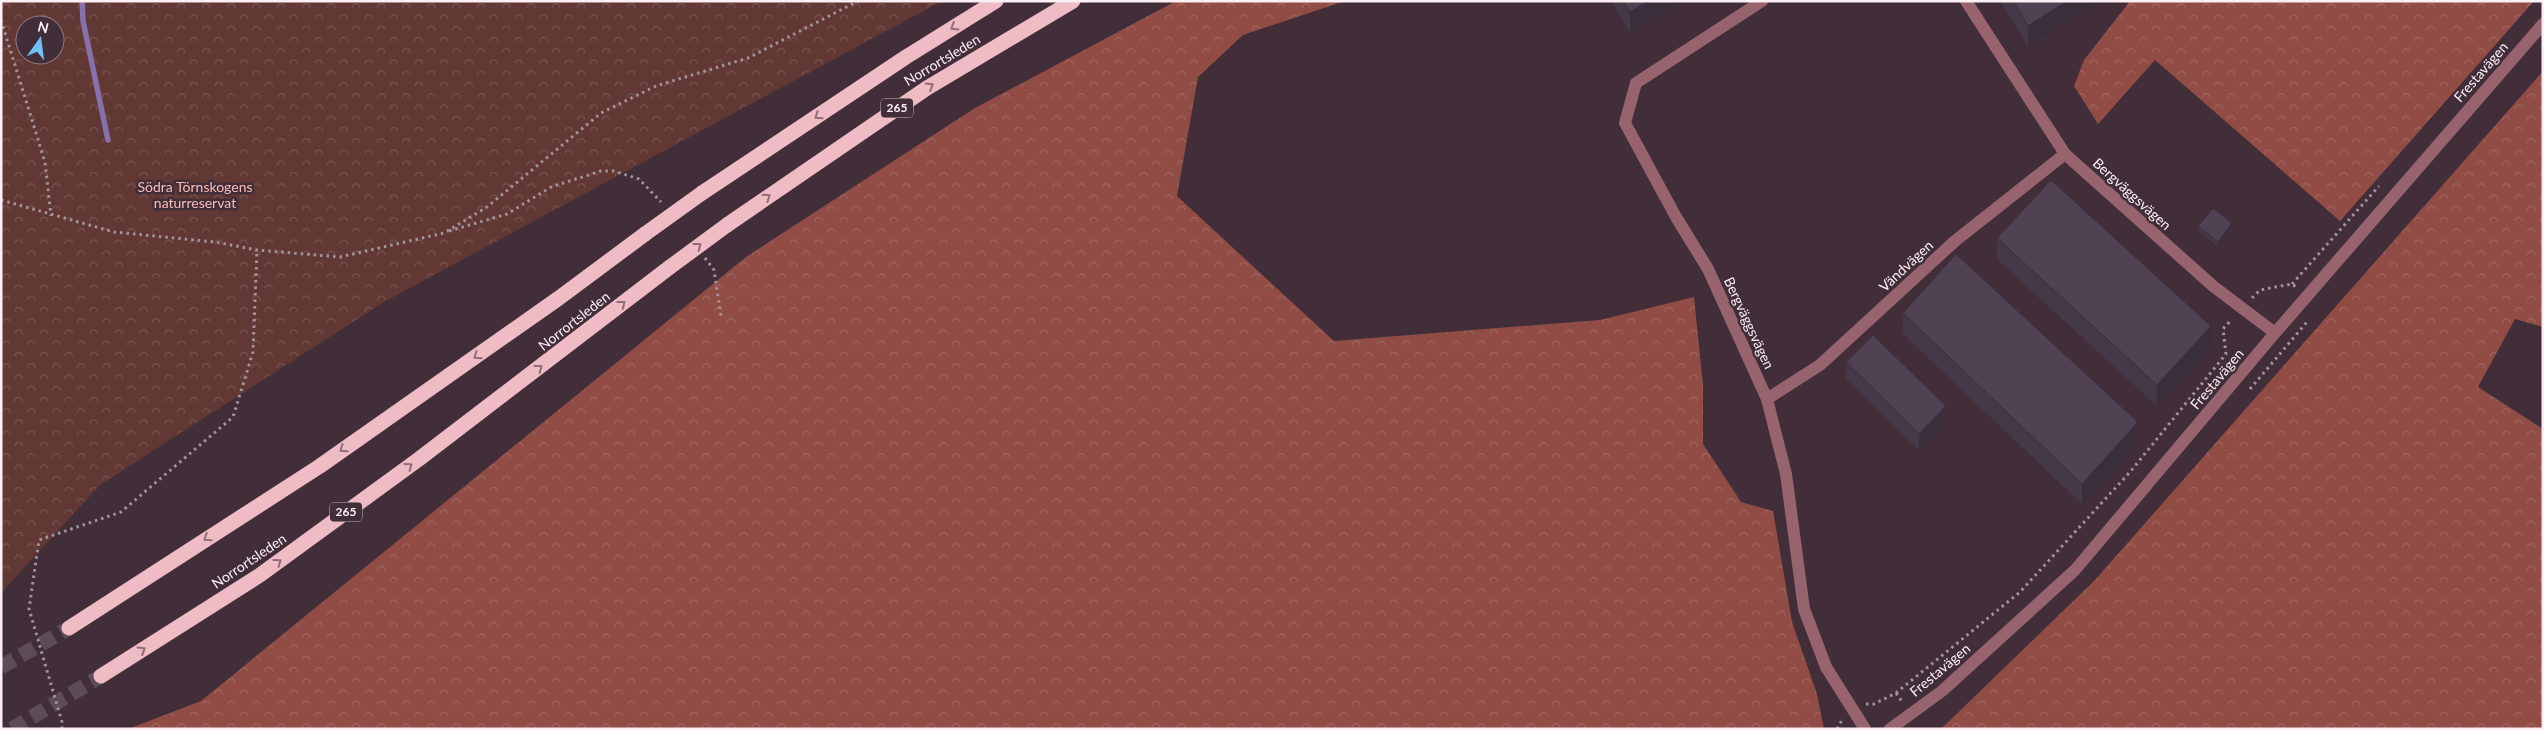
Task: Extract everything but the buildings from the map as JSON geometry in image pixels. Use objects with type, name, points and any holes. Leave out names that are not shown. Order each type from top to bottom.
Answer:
[{"type":"highway","name":"Norrortsleden","points":[[69,628],[320,466],[560,298],[702,193],[906,57],[996,1]]},
{"type":"highway","name":"Norrortsleden","points":[[100,676],[268,569],[426,453],[727,224],[926,88],[1073,1]]},
{"type":"street","name":"Bergväggsvägen","points":[[1762,1],[1636,82],[1625,122],[1676,217],[1708,269],[1768,399],[1786,474],[1804,609],[1826,667],[1864,729]]},
{"type":"street","name":"Bergväggsvägen","points":[[1966,1],[2065,154],[2213,286],[2275,333]]},
{"type":"street","name":"Frestavägen","points":[[1890,729],[1942,691],[2075,570],[2275,333],[2543,24]]},
{"type":"street","name":"Vändvägen","points":[[1768,399],[1820,365],[1955,241],[2065,154]]},
{"type":"path","points":[[444,233],[487,208],[601,113],[656,86],[748,58],[858,1]]},
{"type":"path","points":[[1,20],[45,162],[51,216]]},
{"type":"path","points":[[1,200],[51,216],[114,232],[215,242],[257,250],[340,257],[444,233],[507,214],[551,187],[601,171],[614,171],[639,179],[666,208]]},
{"type":"path","points":[[2292,284],[2379,186]]},
{"type":"path","points":[[62,729],[62,722],[29,609],[39,540],[121,512],[233,417],[253,352],[257,250]]},
{"type":"path","points":[[703,256],[714,270],[721,316]]},
{"type":"path","points":[[1837,729],[1850,705],[1874,704],[1896,693],[2020,592],[2130,472],[2226,354],[2223,329],[2242,309]]},
{"type":"green space","name":"Södra Törnskogens naturreservat","points":[[1,1],[942,1],[384,302],[100,485],[1,593]]},
{"type":"green space","points":[[1176,1],[1345,1],[1243,35],[1198,77],[1177,196],[1334,341],[1600,320],[1694,297],[1703,385],[1703,444],[1741,502],[1773,511],[1792,622],[1817,694],[1824,729],[128,729],[201,701],[746,257],[975,108]]},
{"type":"green space","points":[[2130,1],[2534,1],[2340,221],[2155,60],[2098,124],[2074,86],[2084,60]]},
{"type":"green space","points":[[2543,71],[2543,327],[2515,319],[2478,387],[2543,429],[2543,729],[1941,729],[2095,580]]},
{"type":"waterway","points":[[82,1],[83,21],[108,140]]},
{"type":"tunnel","points":[[1,667],[69,628]]},
{"type":"tunnel","points":[[12,729],[101,676]]}]
